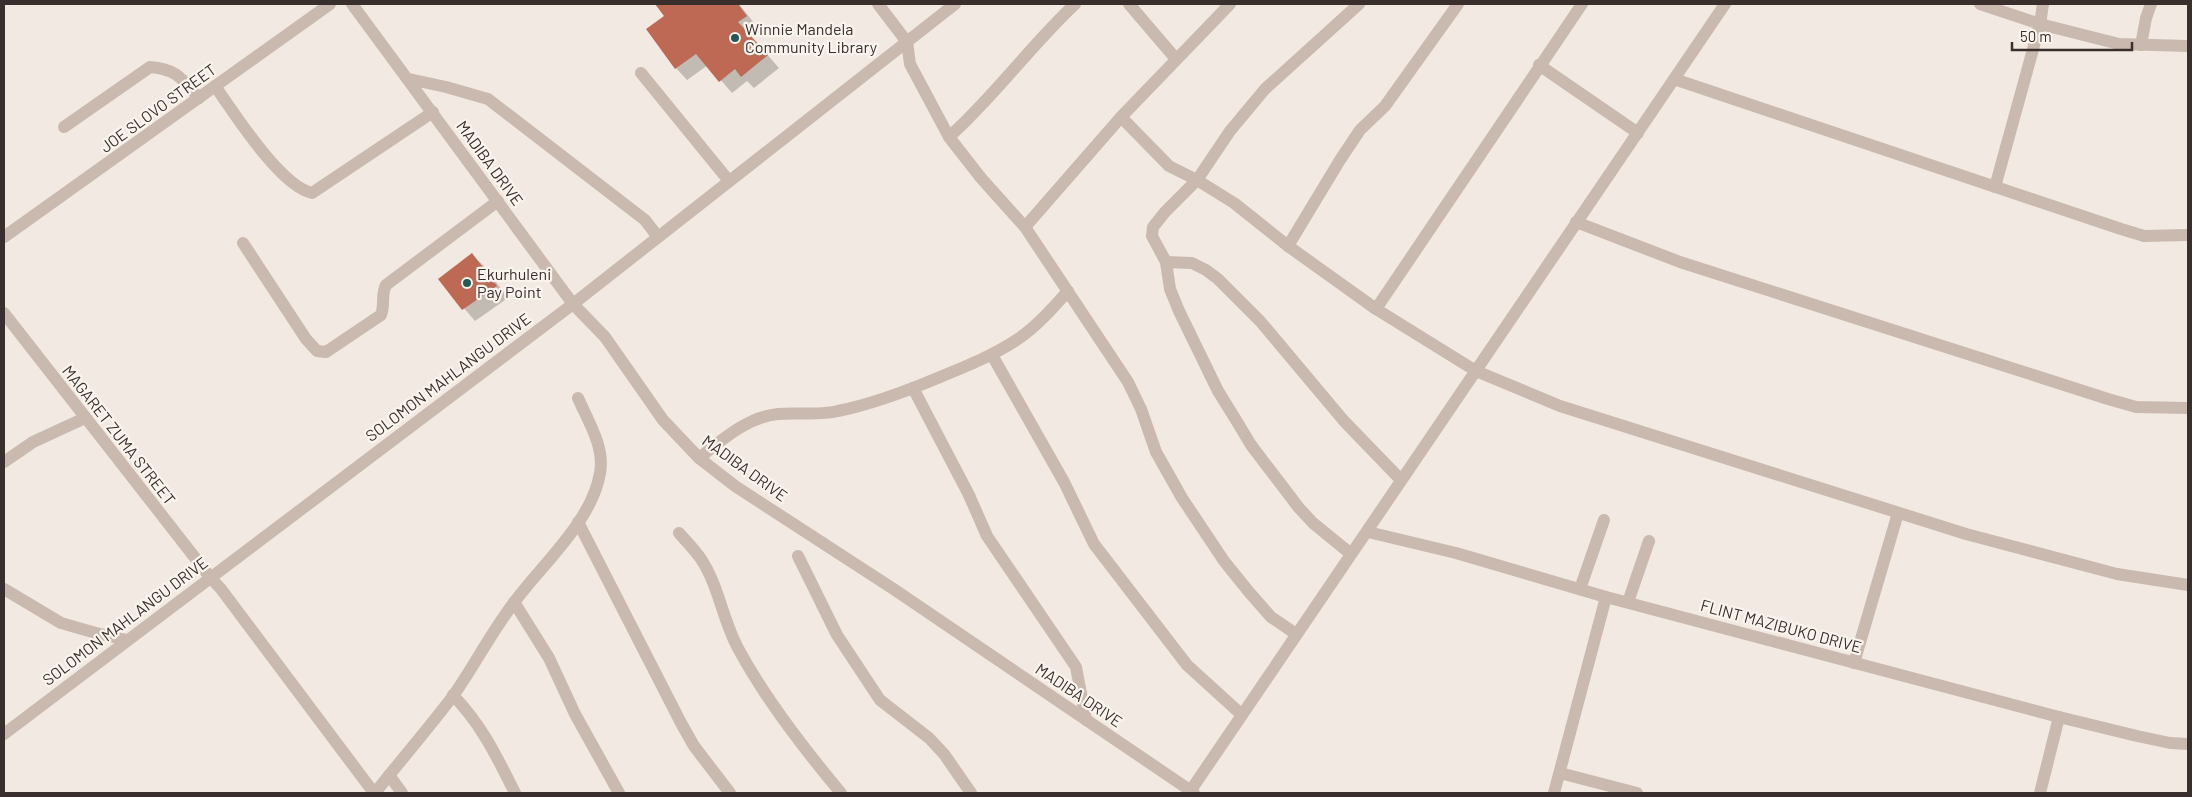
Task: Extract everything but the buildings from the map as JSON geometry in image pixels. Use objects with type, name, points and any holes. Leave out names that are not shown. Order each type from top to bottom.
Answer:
[{"type":"street","name":"JOE SLOVO STREET","points":[[4,237],[330,4]]},
{"type":"street","name":"MADIBA DRIVE","points":[[352,4],[573,304],[604,337],[663,420],[699,458],[735,486],[895,590],[1191,792]]},
{"type":"street","points":[[878,4],[907,42],[910,64],[949,137],[981,178],[1025,227],[1128,382],[1141,409],[1156,452],[1182,498],[1224,561],[1249,592],[1271,618],[1296,634]]},
{"type":"street","name":"SOLOMON MAHLANGU DRIVE","points":[[4,734],[573,304],[955,4]]},
{"type":"street","points":[[949,137],[988,100],[1056,22],[1075,4]]},
{"type":"street","points":[[1129,4],[1176,59]]},
{"type":"street","points":[[1025,227],[1121,117],[1230,4]]},
{"type":"street","points":[[1351,554],[1313,523],[1299,508],[1251,445],[1218,391],[1178,311],[1170,289],[1166,262],[1152,236],[1153,227],[1198,180],[1230,131],[1265,89],[1359,4]]},
{"type":"street","points":[[1288,246],[1360,130],[1385,106],[1458,4]]},
{"type":"street","points":[[1376,309],[1582,4]]},
{"type":"street","points":[[1191,792],[1296,634],[1368,532],[1401,480],[1726,4]]},
{"type":"street","points":[[1980,4],[2040,24],[2119,44],[2188,46]]},
{"type":"street","points":[[1996,187],[2040,24],[2043,4]]},
{"type":"street","points":[[2141,45],[2146,18],[2151,4]]},
{"type":"street","points":[[1539,65],[1638,132]]},
{"type":"street","points":[[64,127],[150,67],[165,68],[176,72],[199,98]]},
{"type":"street","points":[[641,73],[729,181]]},
{"type":"street","points":[[409,79],[488,99],[645,220],[658,238]]},
{"type":"street","points":[[1674,79],[1996,187],[2053,208],[2144,236],[2188,235]]},
{"type":"street","points":[[215,86],[264,154],[297,188],[312,193],[433,112]]},
{"type":"street","points":[[1121,117],[1169,166],[1198,180],[1234,203],[1288,246],[1376,309],[1476,372],[1560,406],[1966,534],[2117,574],[2188,586]]},
{"type":"street","points":[[243,244],[306,339],[317,350],[326,352],[381,315],[383,290],[386,285],[498,201]]},
{"type":"street","points":[[1576,222],[1680,262],[2108,399],[2136,407],[2188,408]]},
{"type":"street","points":[[1166,262],[1192,263],[1218,279],[1260,321],[1344,421],[1401,480]]},
{"type":"street","points":[[699,458],[739,428],[757,418],[776,414],[825,414],[857,407],[913,388],[992,355],[1019,338],[1054,308],[1068,292]]},
{"type":"street","name":"MAGARET ZUMA STREET","points":[[4,314],[221,589],[374,793]]},
{"type":"street","points":[[992,355],[1064,482],[1094,544],[1187,665],[1242,716]]},
{"type":"street","points":[[913,388],[969,495],[987,536],[1076,667],[1086,720]]},
{"type":"street","points":[[374,793],[453,695],[489,636],[578,522],[596,487],[600,473],[601,454],[578,398]]},
{"type":"street","points":[[4,462],[33,442],[85,418]]},
{"type":"street","points":[[1854,663],[1898,513]]},
{"type":"street","points":[[1580,589],[1604,520]]},
{"type":"street","points":[[578,522],[681,723],[708,765],[730,793]]},
{"type":"street","name":"FLINT MAZIBUKO DRIVE","points":[[1368,532],[1456,553],[1606,597],[2058,717],[2145,738],[2188,744]]},
{"type":"street","points":[[679,533],[701,559],[708,571],[732,634],[748,664],[780,712],[841,793]]},
{"type":"street","points":[[1628,602],[1649,542]]},
{"type":"street","points":[[798,556],[837,635],[880,700],[929,738],[944,754],[971,793]]},
{"type":"street","points":[[4,589],[61,623],[96,634],[127,640]]},
{"type":"street","points":[[1554,793],[1606,597]]},
{"type":"street","points":[[514,602],[549,658],[575,714],[619,793]]},
{"type":"street","points":[[453,695],[484,732],[515,793]]},
{"type":"street","points":[[2040,793],[2058,717]]},
{"type":"street","points":[[1560,773],[1637,793]]},
{"type":"street","points":[[389,775],[402,793]]},
{"type":"place","name":"Winnie Mandela Community Library","points":[[735,38]]},
{"type":"place","name":"Ekurhuleni Pay Point","points":[[467,283]]}]
